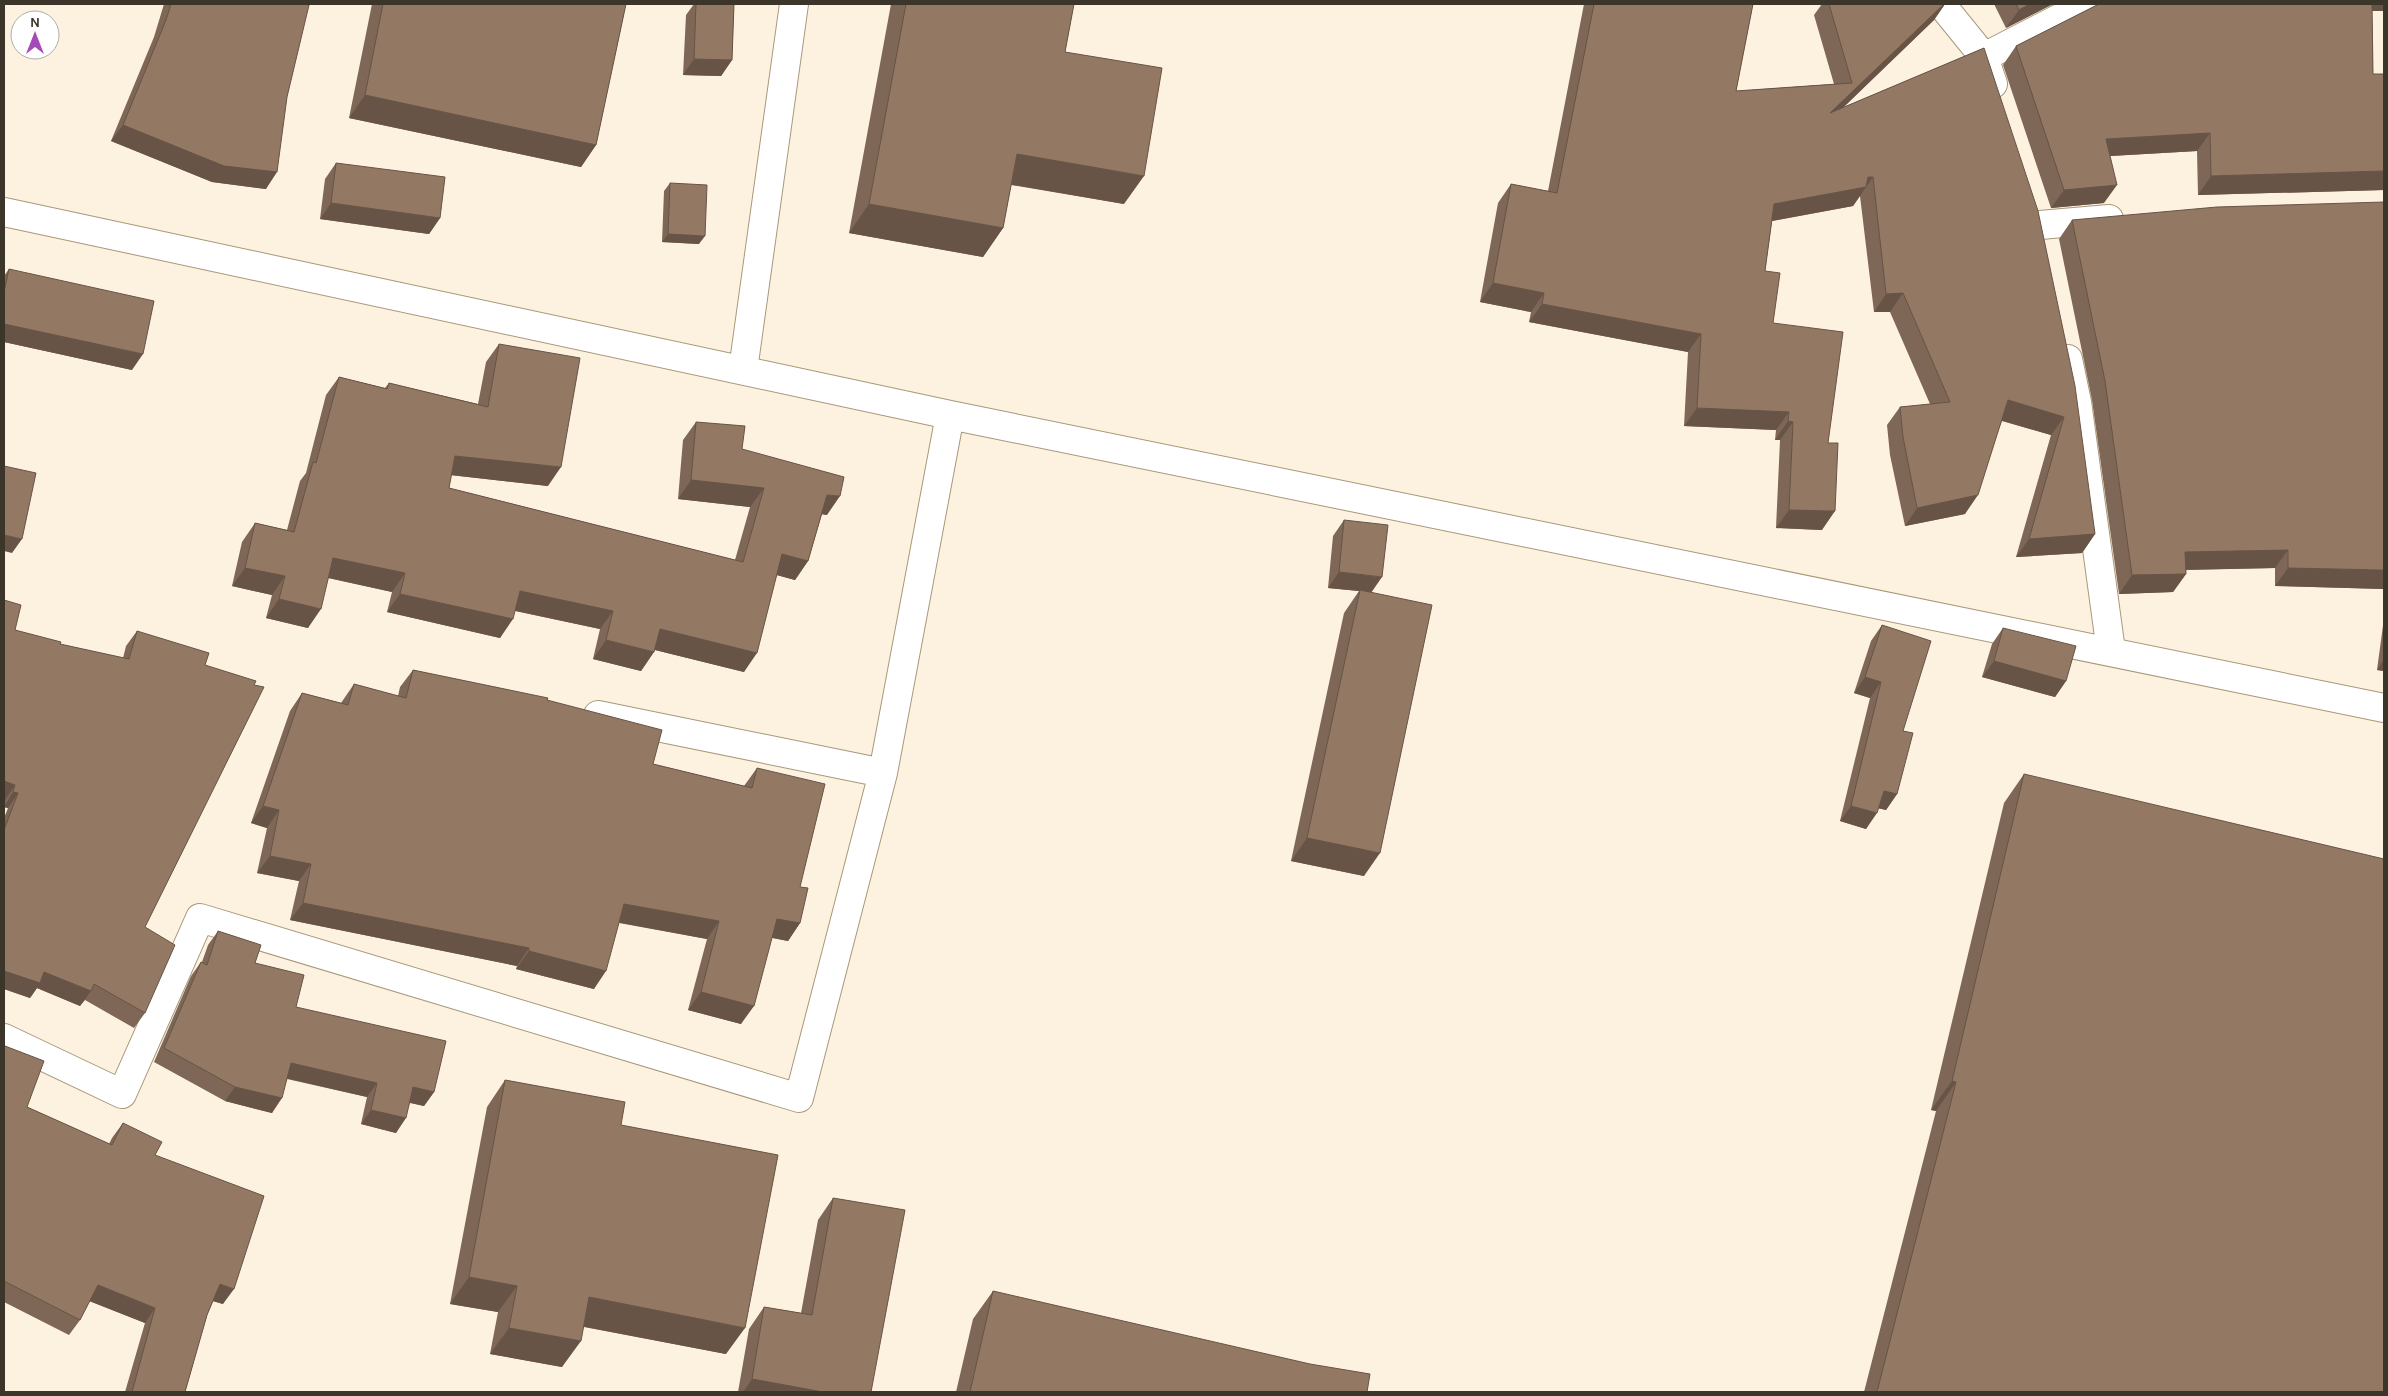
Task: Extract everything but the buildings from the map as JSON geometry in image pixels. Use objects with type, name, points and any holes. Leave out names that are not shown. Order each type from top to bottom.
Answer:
[{"type":"street","points":[[743,370],[794,4]]},
{"type":"street","points":[[1941,4],[1984,57],[2000,104]]},
{"type":"street","points":[[1984,57],[2086,4]]},
{"type":"street","points":[[2031,197],[2046,253]]},
{"type":"street","points":[[4,212],[950,415],[2384,708]]},
{"type":"street","points":[[2040,225],[2136,216]]},
{"type":"street","points":[[2064,337],[2077,402],[2110,651]]},
{"type":"street","points":[[4,1038],[122,1094],[200,918],[800,1098],[883,773],[950,415]]},
{"type":"street","points":[[587,713],[883,773]]}]
